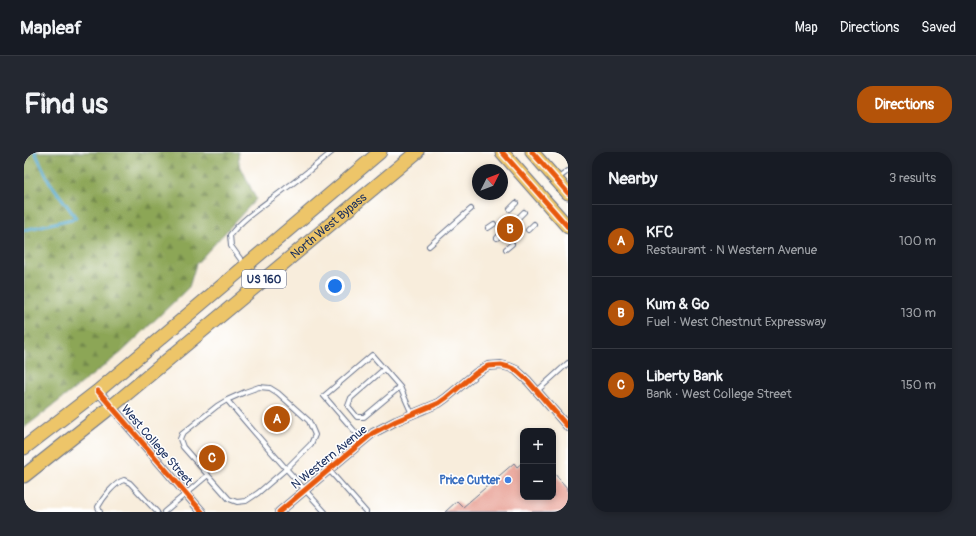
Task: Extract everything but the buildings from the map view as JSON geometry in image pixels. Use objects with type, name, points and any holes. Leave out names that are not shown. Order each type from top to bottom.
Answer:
[{"type":"main road","name":"North West Bypass","points":[[98,391],[380,152]]},
{"type":"main road","name":"North West Bypass","points":[[111,407],[417,152]]},
{"type":"main road","points":[[269,275],[306,255],[428,152]]},
{"type":"main road","points":[[502,152],[568,227]]},
{"type":"main road","points":[[532,152],[568,193]]},
{"type":"main road","points":[[535,152],[545,166]]},
{"type":"main road","name":"US 160","points":[[24,448],[98,391]]},
{"type":"main road","name":"US 160","points":[[24,476],[111,407]]},
{"type":"street","name":"N Western Avenue","points":[[279,512],[363,441],[384,426],[446,398],[476,373],[488,366],[501,365],[516,370],[537,391],[568,427]]},
{"type":"street","name":"West College Street","points":[[98,391],[202,512]]},
{"type":"lane","points":[[246,266],[231,246],[230,235],[237,226],[332,152]]},
{"type":"lane","points":[[557,180],[568,171]]},
{"type":"lane","points":[[510,210],[516,203]]},
{"type":"lane","points":[[429,246],[471,209]]},
{"type":"lane","points":[[518,218],[524,212]]},
{"type":"lane","points":[[488,228],[494,224]]},
{"type":"lane","points":[[528,230],[534,224]]},
{"type":"lane","points":[[496,238],[502,233]]},
{"type":"lane","points":[[506,249],[512,244]]},
{"type":"lane","points":[[363,441],[324,396],[372,355],[400,387],[412,414]]},
{"type":"lane","points":[[537,391],[568,363]]},
{"type":"lane","points":[[384,369],[351,398],[348,406],[357,417],[364,417],[400,387]]},
{"type":"lane","points":[[259,387],[270,388],[278,393],[309,421],[315,435],[311,444],[286,469],[258,494],[246,501],[237,502],[229,500],[183,447],[180,439],[182,434],[217,406],[227,400],[259,387]]},
{"type":"lane","points":[[227,400],[324,512]]},
{"type":"lane","points":[[328,470],[366,512]]},
{"type":"lane","points":[[164,512],[208,475]]},
{"type":"lane","points":[[100,512],[98,507],[103,499],[119,481],[124,480],[130,483],[157,512]]},
{"type":"green space","points":[[24,152],[238,152],[239,163],[256,199],[196,264],[189,287],[122,352],[24,428]]},
{"type":"waterway","points":[[24,230],[76,218],[49,181],[35,152]]},
{"type":"cycle path","points":[[502,152],[568,227]]},
{"type":"cycle path","points":[[532,152],[568,193]]},
{"type":"cycle path","points":[[279,512],[373,433],[396,421],[439,403],[476,373],[488,366],[501,365],[516,370],[528,381],[568,427]]},
{"type":"cycle path","points":[[98,391],[202,512]]},
{"type":"place","name":"Kum & Go","points":[[510,229]]},
{"type":"place","name":"KFC","points":[[277,419]]},
{"type":"place","name":"Liberty Bank","points":[[212,458]]},
{"type":"place","name":"Price Cutter","points":[[508,480]]}]
